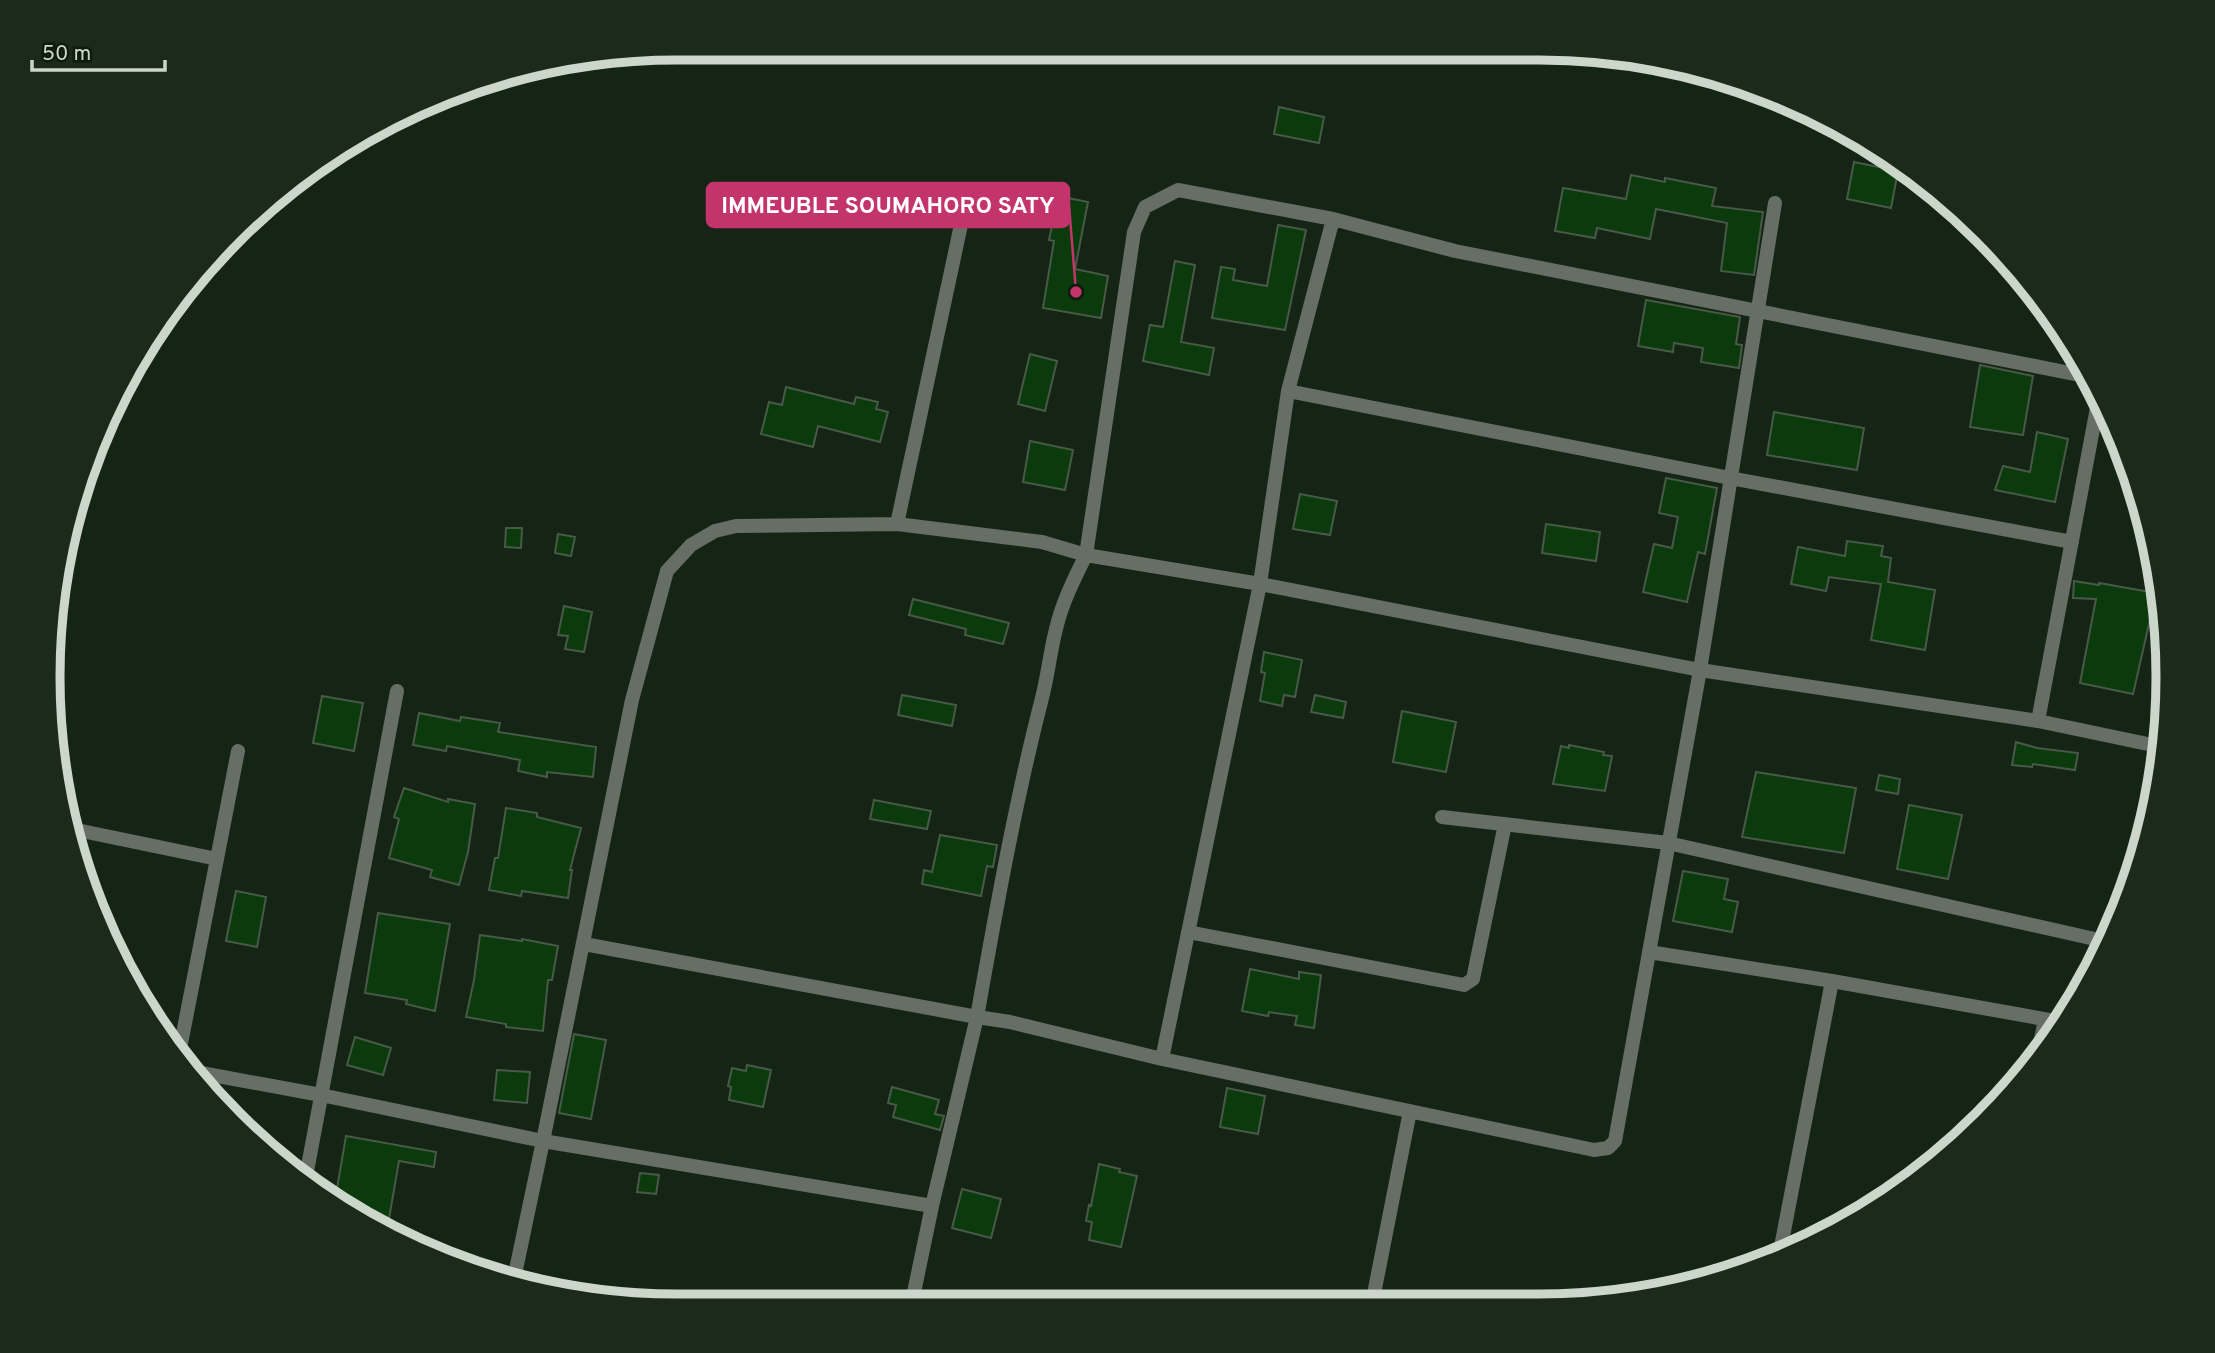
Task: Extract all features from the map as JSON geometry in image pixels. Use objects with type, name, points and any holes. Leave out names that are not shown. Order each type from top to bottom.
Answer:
[{"type":"street","points":[[914,1294],[976,1017],[1023,773],[1048,674],[1056,628],[1065,599],[1086,555],[1134,232],[1145,207],[1178,190],[1332,219],[1455,251],[2076,374]]},
{"type":"street","points":[[584,944],[1010,1022],[1162,1059],[1594,1150],[1608,1149],[1615,1141],[1700,670],[1775,203]]},
{"type":"street","points":[[1162,1059],[1260,584],[1288,391],[1332,219]]},
{"type":"street","points":[[897,524],[962,220]]},
{"type":"street","points":[[1288,391],[2072,542]]},
{"type":"street","points":[[2038,721],[2096,413]]},
{"type":"street","points":[[516,1272],[632,700],[667,571],[691,545],[715,531],[736,526],[897,524],[1042,542],[1086,555],[1260,584],[1700,670],[2038,721],[2151,745]]},
{"type":"street","points":[[307,1170],[397,691]]},
{"type":"street","points":[[181,1044],[238,751]]},
{"type":"street","points":[[1442,817],[1668,843],[2097,939]]},
{"type":"street","points":[[1188,932],[1464,985],[1473,979],[1505,824]]},
{"type":"street","points":[[80,832],[217,859]]},
{"type":"street","points":[[1649,952],[2051,1020]]},
{"type":"street","points":[[1782,1244],[1832,981]]},
{"type":"street","points":[[2042,1032],[2045,1019]]},
{"type":"street","points":[[205,1074],[543,1141],[932,1206]]},
{"type":"street","points":[[1374,1294],[1410,1111]]},
{"type":"building","points":[[1279,107],[1324,117],[1319,143],[1274,134]]},
{"type":"building","points":[[1854,162],[1890,169],[1897,175],[1891,208],[1847,199]]},
{"type":"building","points":[[1631,175],[1665,182],[1665,178],[1716,188],[1712,206],[1763,212],[1754,275],[1721,271],[1727,223],[1656,209],[1650,239],[1597,228],[1595,238],[1555,231],[1563,188],[1626,199]]},
{"type":"building","points":[[1058,196],[1088,202],[1075,269],[1108,276],[1101,318],[1043,308],[1054,241],[1049,240]]},
{"type":"building","points":[[1278,225],[1306,230],[1285,330],[1212,318],[1221,267],[1235,269],[1233,280],[1267,286]]},
{"type":"building","points":[[1175,261],[1195,265],[1181,342],[1214,348],[1209,375],[1143,361],[1150,325],[1163,327]]},
{"type":"building","points":[[1646,300],[1740,317],[1736,344],[1742,345],[1739,368],[1701,362],[1703,348],[1674,343],[1673,352],[1638,346]]},
{"type":"building","points":[[1030,354],[1057,361],[1045,411],[1018,404]]},
{"type":"building","points":[[1980,365],[2033,376],[2023,435],[1970,427]]},
{"type":"building","points":[[786,387],[854,404],[856,397],[878,402],[876,409],[888,412],[880,442],[818,426],[813,447],[761,434],[769,402],[782,405]]},
{"type":"building","points":[[1774,412],[1864,428],[1857,470],[1767,455]]},
{"type":"building","points":[[2037,432],[2068,439],[2055,502],[1995,490],[2003,466],[2030,472]]},
{"type":"building","points":[[1030,441],[1073,450],[1065,490],[1023,482]]},
{"type":"building","points":[[1666,478],[1717,488],[1705,554],[1698,552],[1687,602],[1643,592],[1654,544],[1672,548],[1678,517],[1659,513]]},
{"type":"building","points":[[1300,494],[1337,501],[1330,535],[1293,529]]},
{"type":"building","points":[[1546,524],[1600,532],[1596,561],[1542,553]]},
{"type":"building","points":[[506,528],[522,528],[521,548],[505,547]]},
{"type":"building","points":[[558,534],[575,537],[571,556],[555,553]]},
{"type":"building","points":[[1847,541],[1883,546],[1881,556],[1891,558],[1888,582],[1935,590],[1925,650],[1871,640],[1881,584],[1829,577],[1826,591],[1791,584],[1798,547],[1845,556]]},
{"type":"building","points":[[2074,581],[2149,592],[2152,612],[2133,694],[2080,683],[2096,599],[2073,598]]},
{"type":"building","points":[[913,599],[1009,623],[1003,644],[965,635],[966,629],[909,615]]},
{"type":"building","points":[[564,606],[592,612],[584,652],[565,649],[568,636],[558,635]]},
{"type":"building","points":[[1264,652],[1302,660],[1295,697],[1284,695],[1282,706],[1260,701],[1265,673],[1261,672]]},
{"type":"building","points":[[902,695],[956,705],[952,726],[898,715]]},
{"type":"building","points":[[1315,695],[1346,702],[1343,718],[1311,712]]},
{"type":"building","points":[[322,696],[363,703],[354,751],[313,743]]},
{"type":"building","points":[[1402,711],[1456,722],[1446,772],[1393,762]]},
{"type":"building","points":[[419,713],[460,721],[461,717],[500,723],[498,732],[596,747],[593,777],[547,772],[547,777],[518,771],[520,760],[447,746],[446,751],[413,745]]},
{"type":"building","points":[[2016,742],[2037,748],[2078,753],[2075,770],[2033,764],[2032,767],[2012,765]]},
{"type":"building","points":[[1569,745],[1612,756],[1605,791],[1553,784],[1561,746],[1569,748]]},
{"type":"building","points":[[1756,772],[1856,788],[1844,853],[1742,837]]},
{"type":"building","points":[[1879,775],[1900,779],[1898,794],[1876,790]]},
{"type":"building","points":[[404,788],[448,802],[448,799],[475,804],[468,852],[459,885],[430,877],[432,870],[389,858],[399,819],[394,817]]},
{"type":"building","points":[[874,800],[931,811],[927,829],[870,819]]},
{"type":"building","points":[[1909,805],[1962,815],[1948,879],[1897,869]]},
{"type":"building","points":[[506,808],[537,813],[537,817],[581,828],[570,870],[568,898],[522,891],[521,896],[489,890],[495,858],[498,858]]},
{"type":"building","points":[[940,835],[997,845],[993,867],[987,866],[981,896],[922,884],[924,870],[932,872]]},
{"type":"building","points":[[1683,871],[1728,879],[1724,899],[1738,902],[1732,932],[1673,921]]},
{"type":"building","points":[[236,891],[266,897],[257,947],[226,941]]},
{"type":"building","points":[[378,913],[450,924],[435,1011],[406,1004],[407,1000],[365,993]]},
{"type":"building","points":[[480,935],[558,946],[552,980],[548,980],[543,1031],[506,1027],[506,1024],[466,1017]]},
{"type":"building","points":[[1250,969],[1299,979],[1299,972],[1321,975],[1314,1028],[1295,1025],[1297,1016],[1269,1012],[1268,1016],[1242,1011]]},
{"type":"building","points":[[574,1034],[606,1040],[591,1119],[559,1113]]},
{"type":"building","points":[[355,1037],[391,1048],[383,1075],[347,1065]]},
{"type":"building","points":[[747,1065],[771,1070],[763,1107],[729,1100],[731,1087],[728,1086],[732,1068],[746,1071]]},
{"type":"building","points":[[497,1070],[530,1072],[527,1103],[494,1100]]},
{"type":"building","points":[[892,1087],[939,1100],[935,1114],[944,1116],[940,1130],[893,1117],[896,1105],[888,1103]]},
{"type":"building","points":[[1227,1088],[1265,1096],[1258,1134],[1220,1127]]},
{"type":"building","points":[[346,1136],[436,1152],[434,1167],[399,1161],[388,1222],[336,1192]]},
{"type":"building","points":[[1099,1164],[1137,1176],[1121,1247],[1089,1240],[1092,1222],[1086,1221]]},
{"type":"building","points":[[640,1173],[659,1175],[656,1194],[637,1192]]},
{"type":"building","points":[[962,1189],[1001,1199],[991,1238],[952,1228]]},
{"type":"place","name":"IMMEUBLE SOUMAHORO SATY","points":[[1076,292]]}]
